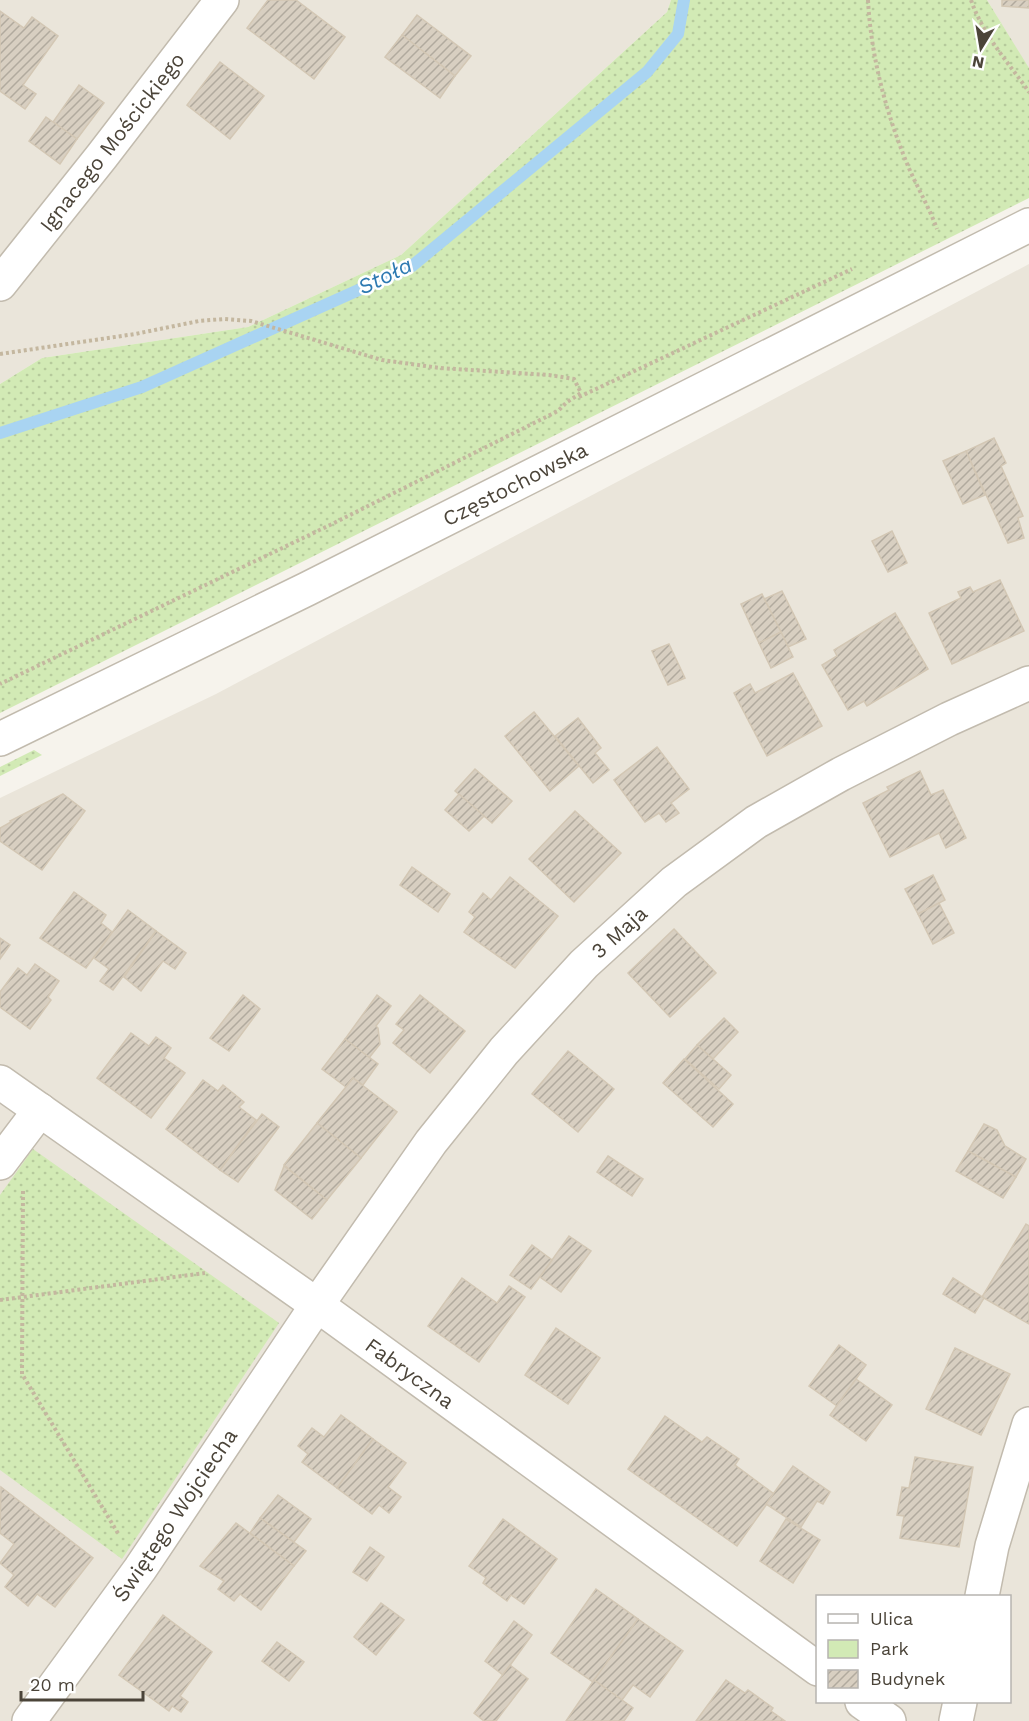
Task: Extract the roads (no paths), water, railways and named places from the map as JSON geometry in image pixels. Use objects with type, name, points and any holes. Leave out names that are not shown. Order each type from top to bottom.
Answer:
[{"type":"street","name":"Ignacego Mościckiego","points":[[0,284],[222,0]]},
{"type":"street","name":"Częstochowska","points":[[0,739],[318,583],[1029,225]]},
{"type":"street","name":"3 Maja","points":[[317,1305],[431,1142],[504,1050],[584,964],[674,882],[756,822],[841,774],[949,719],[1029,683]]},
{"type":"street","name":"Fabryczna","points":[[0,1082],[32,1121],[317,1305],[816,1668]]},
{"type":"street","points":[[0,1163],[32,1121]]},
{"type":"street","name":"Świętego Wojciecha","points":[[29,1721],[140,1569],[317,1305]]},
{"type":"street","points":[[982,1595],[992,1546],[1029,1424]]},
{"type":"street","points":[[865,1703],[889,1721]]},
{"type":"street","points":[[956,1721],[960,1703]]},
{"type":"waterway","name":"Stoła","points":[[0,433],[142,387],[412,266],[647,72],[678,34],[684,0]]}]
